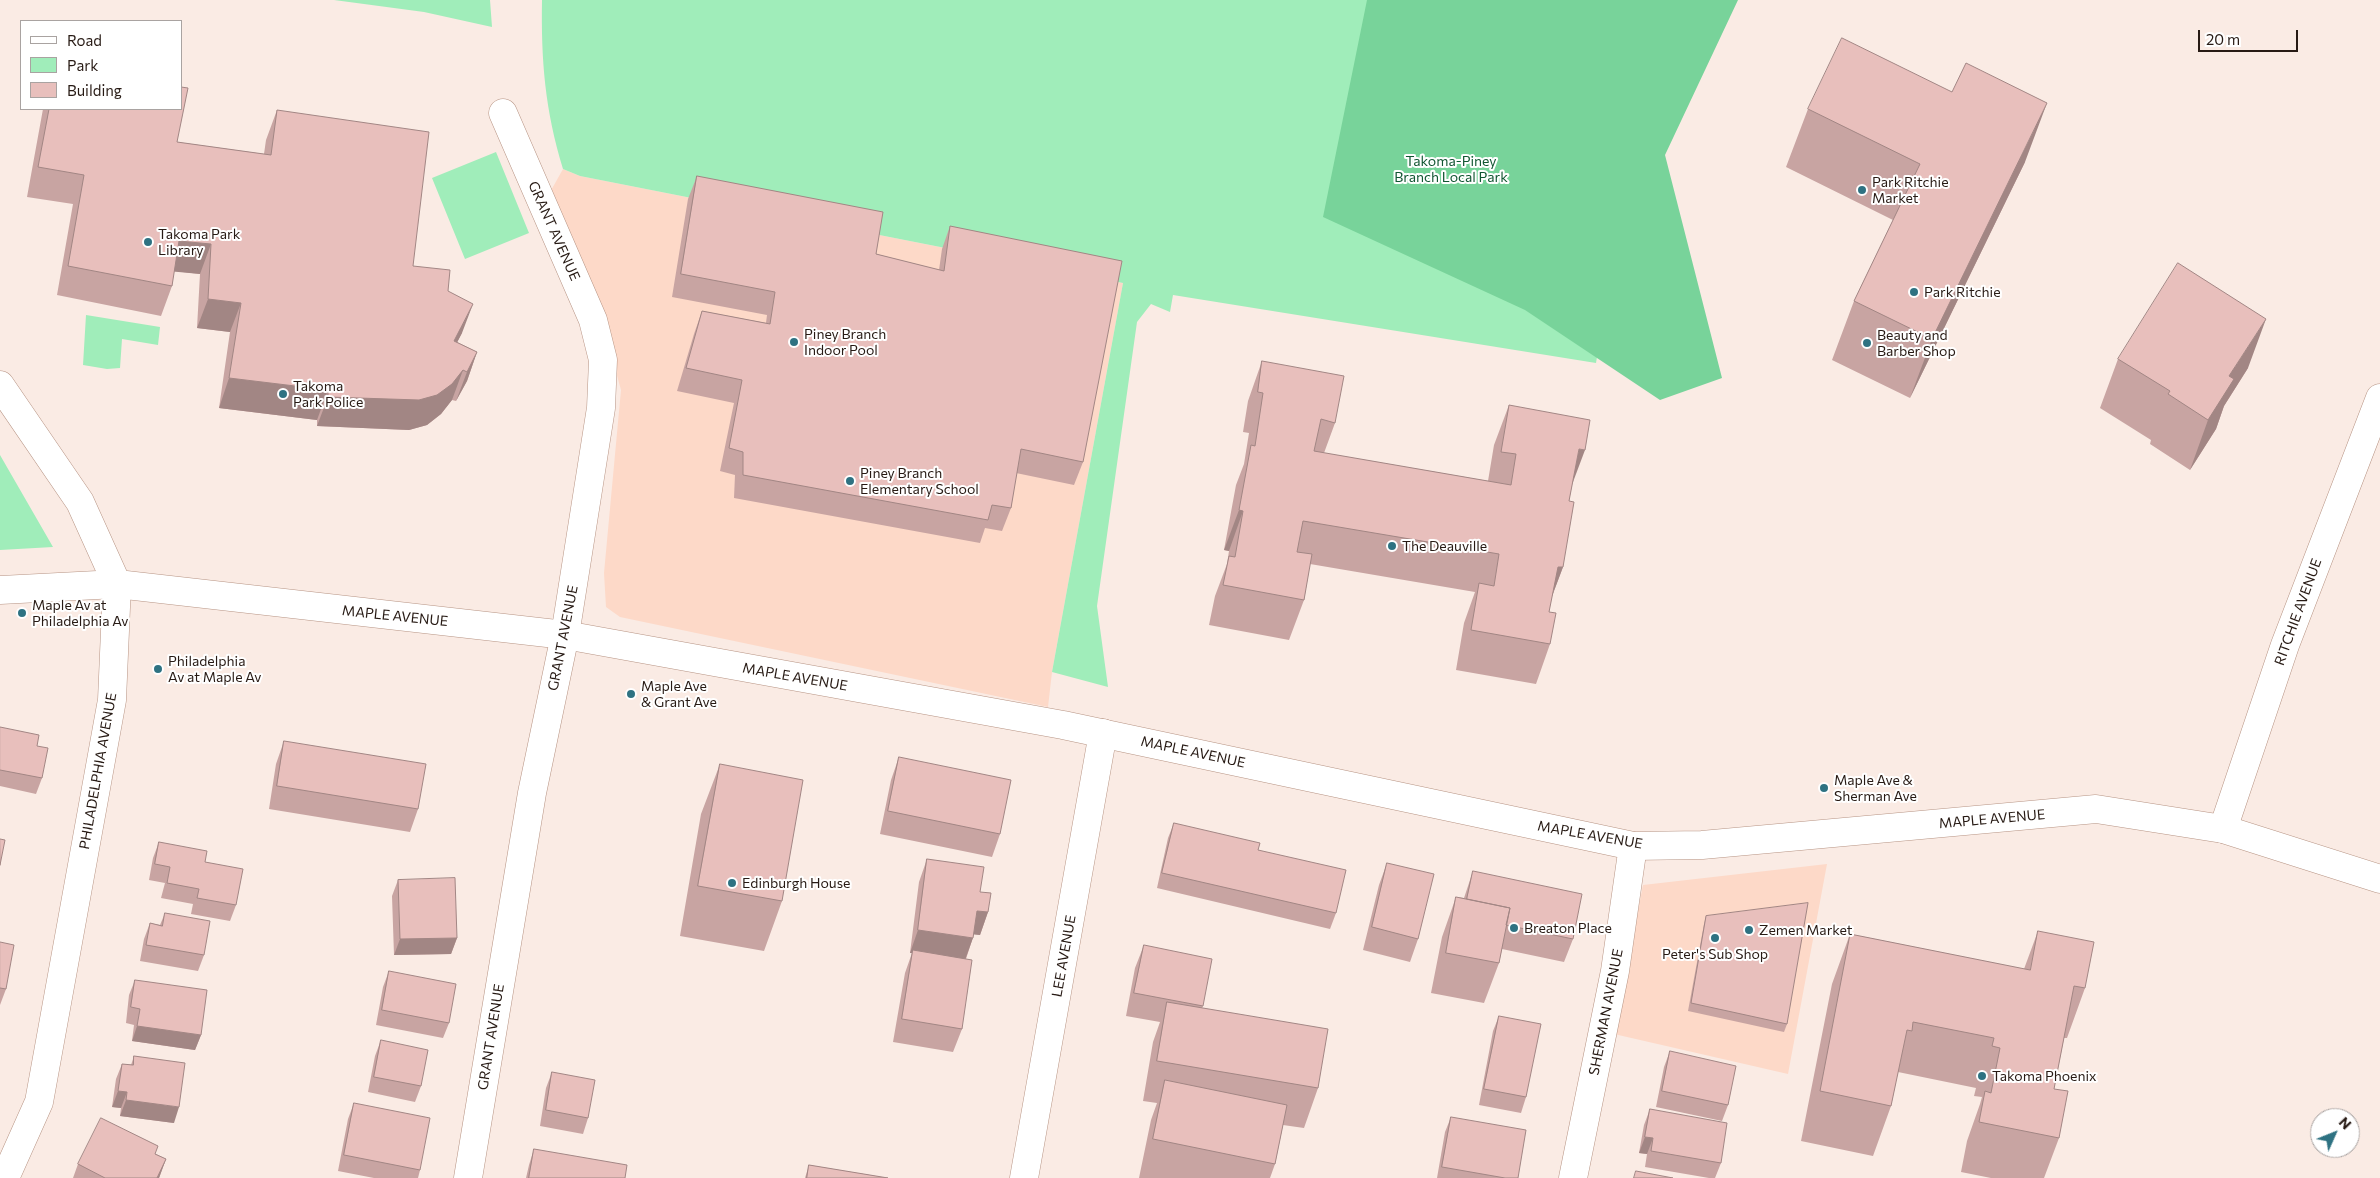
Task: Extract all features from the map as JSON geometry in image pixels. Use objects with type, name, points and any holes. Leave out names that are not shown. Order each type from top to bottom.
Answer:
[{"type":"street","name":"GRANT AVENUE","points":[[468,1178],[532,793],[565,635],[592,472],[601,408],[603,360],[593,320],[503,113]]},
{"type":"street","name":"PHILADELPHIA AVENUE","points":[[0,385],[80,502],[117,584],[112,700],[39,1102],[5,1178]]},
{"type":"street","name":"RITCHIE AVENUE","points":[[2224,829],[2285,645],[2380,398]]},
{"type":"street","name":"MAPLE AVENUE","points":[[0,590],[117,584],[565,635],[1103,733],[1633,846],[1702,844],[2096,810],[2224,829],[2380,879]]},
{"type":"street","name":"LEE AVENUE","points":[[1024,1178],[1103,733]]},
{"type":"street","name":"SHERMAN AVENUE","points":[[1574,1178],[1615,971],[1633,846]]},
{"type":"shaded area","name":"Piney Branch Elementary School","points":[[563,169],[580,176],[1123,283],[1052,672],[1048,707],[620,617],[606,607],[604,573],[621,390],[599,310],[549,194]]},
{"type":"shaded area","points":[[1827,864],[1788,1074],[1614,1034],[1643,885]]},
{"type":"green space","points":[[334,0],[490,0],[492,27],[424,12]]},
{"type":"green space","name":"Takoma-Piney Branch Local Park","points":[[542,0],[1686,0],[1648,46],[1596,363],[1173,295],[1170,312],[1151,304],[1137,322],[1097,606],[1108,687],[1052,672],[1123,283],[580,176],[563,169],[552,126],[545,85],[542,44]]},
{"type":"green space","points":[[1367,0],[1738,0],[1665,155],[1722,378],[1660,400],[1525,310],[1323,217]]},
{"type":"green space","points":[[496,152],[529,233],[465,259],[432,178]]},
{"type":"green space","points":[[86,315],[160,327],[158,345],[122,339],[120,368],[107,369],[83,365]]},
{"type":"green space","points":[[0,455],[53,547],[0,550]]},
{"type":"building","points":[[1842,38],[1952,92],[1966,63],[2047,103],[1932,339],[1854,301],[1920,164],[1808,109]]},
{"type":"building","points":[[182,87],[188,88],[177,142],[271,155],[277,110],[429,132],[413,266],[450,270],[448,291],[473,304],[454,341],[477,352],[467,372],[463,370],[452,384],[437,395],[419,400],[328,397],[328,390],[229,378],[241,303],[208,299],[211,244],[179,241],[172,286],[68,266],[84,175],[38,167],[49,110],[182,110]]},
{"type":"building","points":[[697,176],[883,212],[876,254],[944,271],[950,226],[1122,261],[1083,462],[1021,449],[1011,508],[992,505],[988,520],[743,475],[743,452],[729,448],[742,380],[686,368],[702,311],[770,324],[775,292],[681,274]]},
{"type":"building","points":[[2178,263],[2266,319],[2229,376],[2234,379],[2208,420],[2168,394],[2170,391],[2118,359]]},
{"type":"building","name":"The Deauville","points":[[1262,361],[1344,376],[1335,423],[1321,419],[1314,451],[1511,485],[1516,454],[1501,452],[1509,405],[1590,420],[1585,450],[1579,449],[1569,501],[1574,502],[1563,567],[1558,567],[1549,612],[1556,613],[1550,644],[1471,630],[1479,583],[1494,586],[1499,554],[1303,521],[1297,552],[1312,554],[1304,600],[1223,585],[1229,556],[1235,557],[1243,511],[1239,510],[1251,445],[1255,446],[1263,393],[1258,392]]},
{"type":"building","points":[[0,727],[39,735],[37,746],[48,748],[42,778],[0,770]]},
{"type":"building","points":[[284,741],[426,764],[418,809],[277,786]]},
{"type":"building","points":[[899,757],[1011,780],[1000,834],[888,811]]},
{"type":"building","points":[[720,764],[803,780],[782,901],[698,886]]},
{"type":"building","points":[[1174,823],[1260,843],[1258,850],[1346,870],[1336,913],[1162,873]]},
{"type":"building","points":[[0,839],[5,840],[0,865]]},
{"type":"building","points":[[159,842],[207,851],[205,862],[243,869],[236,905],[197,898],[199,889],[167,883],[170,867],[155,864]]},
{"type":"building","points":[[927,859],[984,867],[980,892],[991,893],[988,912],[977,911],[973,938],[918,930]]},
{"type":"building","points":[[1387,863],[1434,874],[1418,939],[1372,927]]},
{"type":"building","points":[[1473,871],[1582,894],[1573,939],[1506,925],[1510,908],[1467,899]]},
{"type":"building","points":[[455,878],[457,938],[400,939],[398,880]]},
{"type":"building","points":[[1456,897],[1510,908],[1499,963],[1446,953]]},
{"type":"building","points":[[1808,903],[1787,1024],[1691,1003],[1706,916]]},
{"type":"building","points":[[165,913],[210,921],[204,955],[146,945],[150,923],[162,926]]},
{"type":"building","points":[[2038,931],[2094,942],[2085,988],[2074,986],[2054,1089],[2068,1091],[2059,1138],[1979,1122],[1985,1091],[1991,1093],[2000,1048],[1992,1046],[1994,1038],[1913,1022],[1912,1031],[1907,1030],[1891,1106],[1820,1091],[1850,934],[2030,970]]},
{"type":"building","points":[[0,942],[14,945],[6,989],[0,988]]},
{"type":"building","points":[[1144,945],[1212,959],[1203,1006],[1134,993]]},
{"type":"building","points":[[913,950],[972,960],[962,1029],[902,1019]]},
{"type":"building","points":[[389,971],[456,984],[449,1023],[382,1010]]},
{"type":"building","points":[[135,980],[207,990],[201,1035],[137,1026],[140,1009],[131,1007]]},
{"type":"building","points":[[1167,1002],[1328,1029],[1318,1088],[1157,1061]]},
{"type":"building","points":[[1499,1016],[1541,1024],[1526,1097],[1484,1089]]},
{"type":"building","points":[[381,1040],[428,1050],[421,1086],[374,1077]]},
{"type":"building","points":[[1670,1051],[1736,1066],[1728,1105],[1662,1091]]},
{"type":"building","points":[[134,1056],[185,1063],[179,1107],[126,1100],[127,1092],[118,1091],[122,1064],[133,1065]]},
{"type":"building","points":[[552,1072],[595,1080],[588,1118],[546,1110]]},
{"type":"building","points":[[1165,1080],[1287,1105],[1275,1164],[1153,1139]]},
{"type":"building","points":[[354,1103],[430,1118],[420,1170],[344,1155]]},
{"type":"building","points":[[1650,1109],[1727,1123],[1721,1163],[1651,1151],[1653,1138],[1645,1137]]},
{"type":"building","points":[[1451,1117],[1526,1130],[1518,1178],[1505,1178],[1442,1167]]},
{"type":"building","points":[[101,1118],[158,1146],[155,1154],[166,1159],[157,1178],[105,1178],[78,1164]]},
{"type":"building","points":[[534,1149],[627,1165],[625,1178],[529,1178]]},
{"type":"building","points":[[809,1165],[888,1178],[807,1178]]},
{"type":"building","points":[[1636,1171],[1673,1178],[1634,1178]]},
{"type":"place","name":"Park Ritchie Market","points":[[1862,190]]},
{"type":"place","name":"Takoma Park Library","points":[[148,242]]},
{"type":"place","name":"Park Ritchie","points":[[1914,292]]},
{"type":"place","name":"Piney Branch Indoor Pool","points":[[794,342]]},
{"type":"place","name":"Beauty and Barber Shop","points":[[1867,343]]},
{"type":"place","name":"Takoma Park Police","points":[[283,394]]},
{"type":"place","name":"Piney Branch Elementary School","points":[[850,481]]},
{"type":"place","name":"The Deauville","points":[[1392,546]]},
{"type":"place","name":"Maple Av at Philadelphia Av","points":[[22,613]]},
{"type":"place","name":"Philadelphia Av at Maple Av","points":[[158,669]]},
{"type":"place","name":"Maple Ave & Grant Ave","points":[[631,694]]},
{"type":"place","name":"Maple Ave & Sherman Ave","points":[[1824,788]]},
{"type":"place","name":"Edinburgh House","points":[[732,883]]},
{"type":"place","name":"Breaton Place","points":[[1514,928]]},
{"type":"place","name":"Zemen Market","points":[[1749,930]]},
{"type":"place","name":"Peter's Sub Shop","points":[[1715,938]]},
{"type":"place","name":"Takoma Phoenix","points":[[1982,1076]]}]
